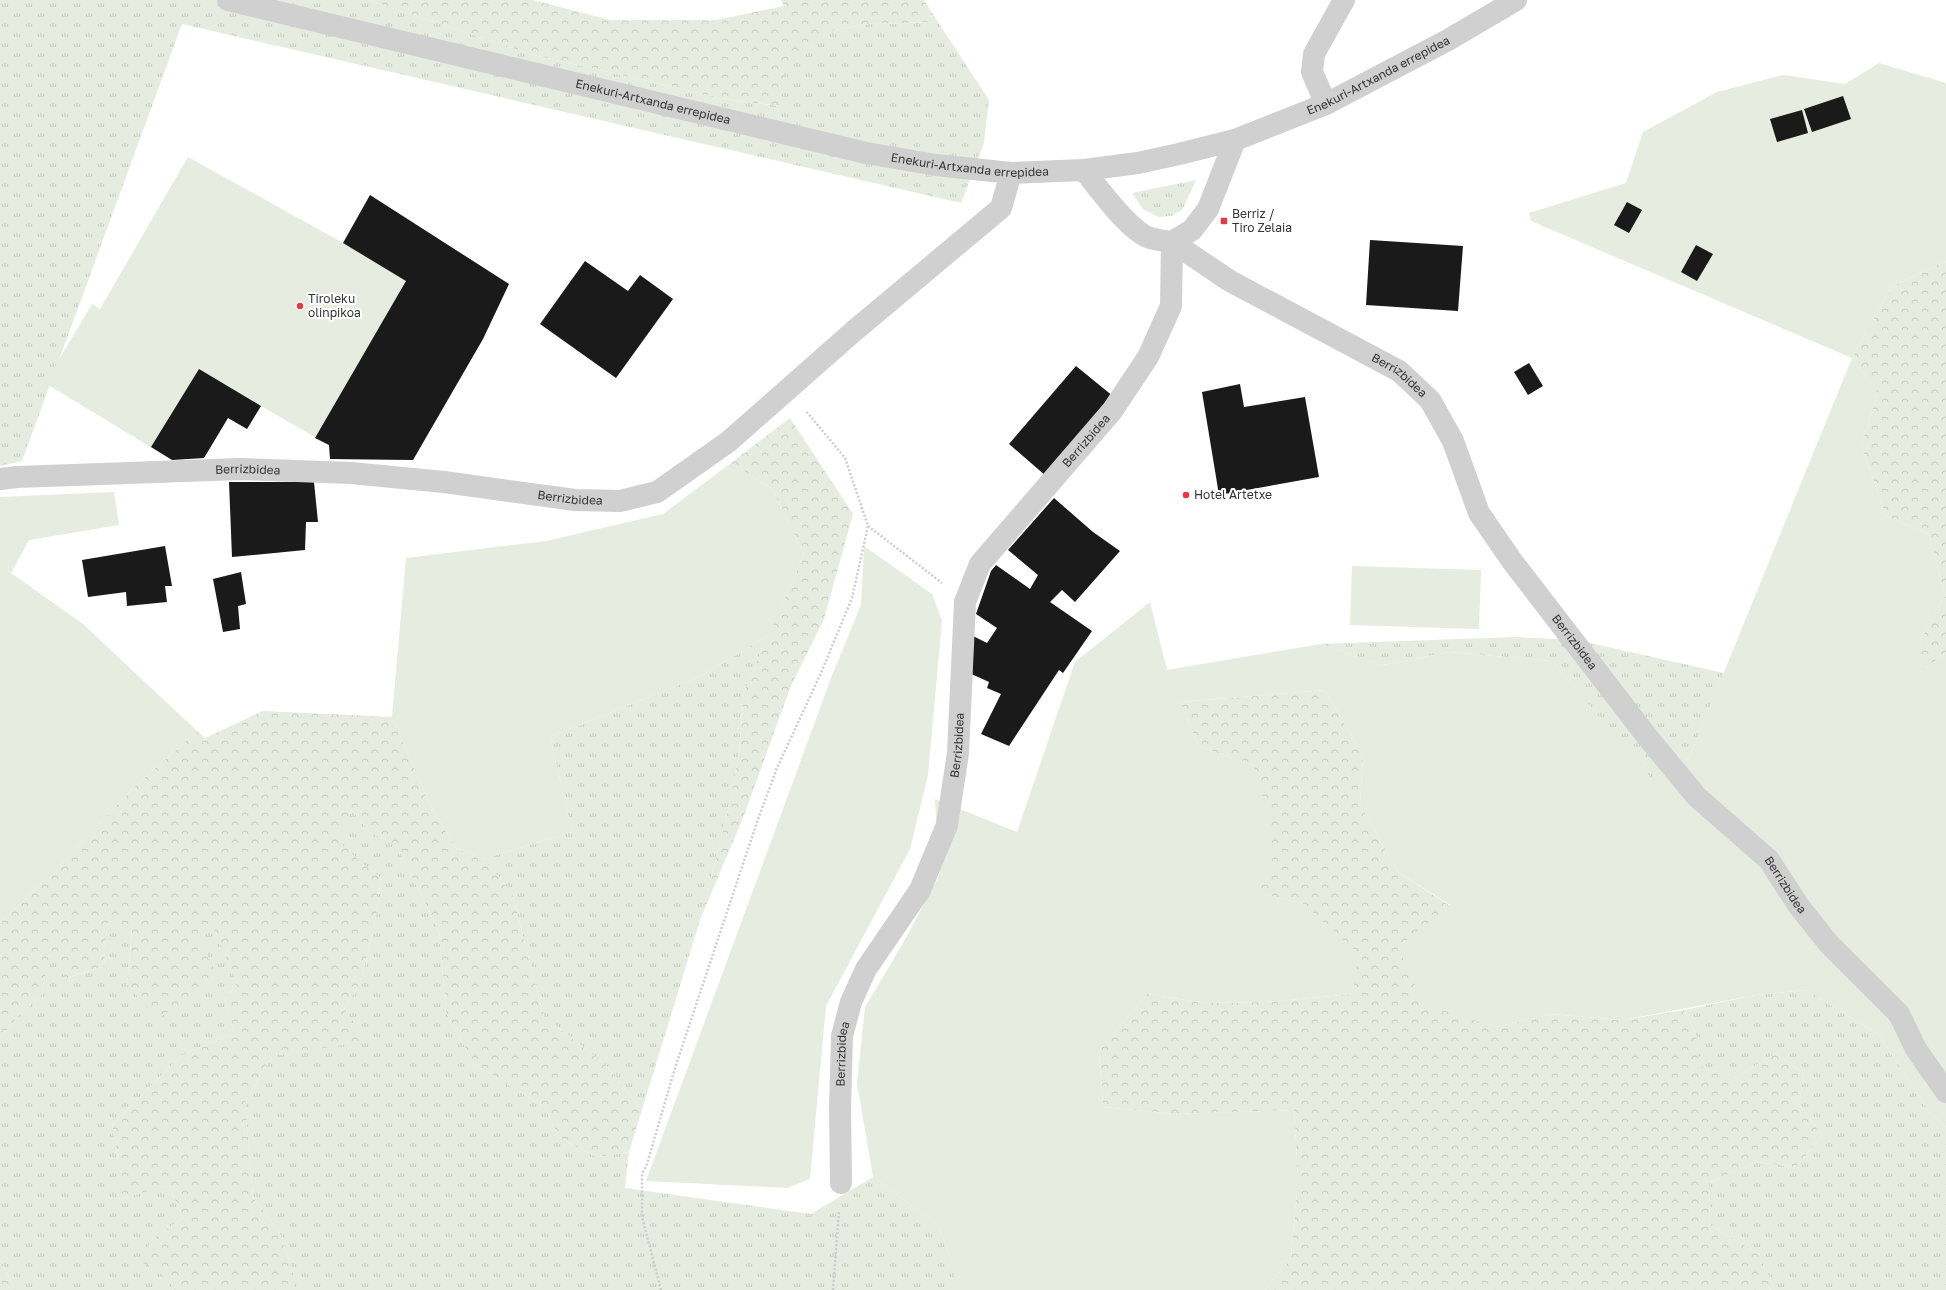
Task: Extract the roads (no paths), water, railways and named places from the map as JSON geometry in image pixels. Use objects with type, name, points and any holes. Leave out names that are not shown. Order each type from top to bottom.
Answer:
[{"type":"street","name":"Enekuri-Artxanda errepidea","points":[[228,0],[866,153],[936,165],[1011,173],[1084,170],[1138,163],[1235,140],[1272,127],[1326,104],[1448,40],[1516,0]]},
{"type":"street","points":[[240,0],[264,9]]},
{"type":"street","points":[[1326,104],[1312,72],[1314,54],[1344,0]]},
{"type":"street","points":[[1172,242],[1192,230],[1208,209],[1235,140]]},
{"type":"street","name":"Berrizbidea","points":[[1084,170],[1133,226],[1149,238],[1172,242],[1230,281],[1399,371],[1430,400],[1452,441],[1478,513],[1512,561],[1649,739],[1697,797],[1769,860],[1798,905],[1829,944],[1899,1014],[1916,1049],[1946,1092]]},
{"type":"street","name":"Berrizbidea","points":[[0,479],[17,477],[240,469],[343,473],[444,482],[575,500],[620,501],[657,492],[728,442],[1000,208],[1011,173]]},
{"type":"street","name":"Berrizbidea","points":[[841,1183],[840,1108],[842,1036],[851,1002],[866,969],[920,890],[947,826],[958,753],[965,602],[980,564],[1112,411],[1148,357],[1171,306],[1172,242]]},
{"type":"place","name":"Berriz / Tiro Zelaia","points":[[1224,221]]},
{"type":"place","name":"Tiroleku olinpikoa","points":[[300,306]]},
{"type":"place","name":"Hotel Artetxe","points":[[1186,495]]}]
